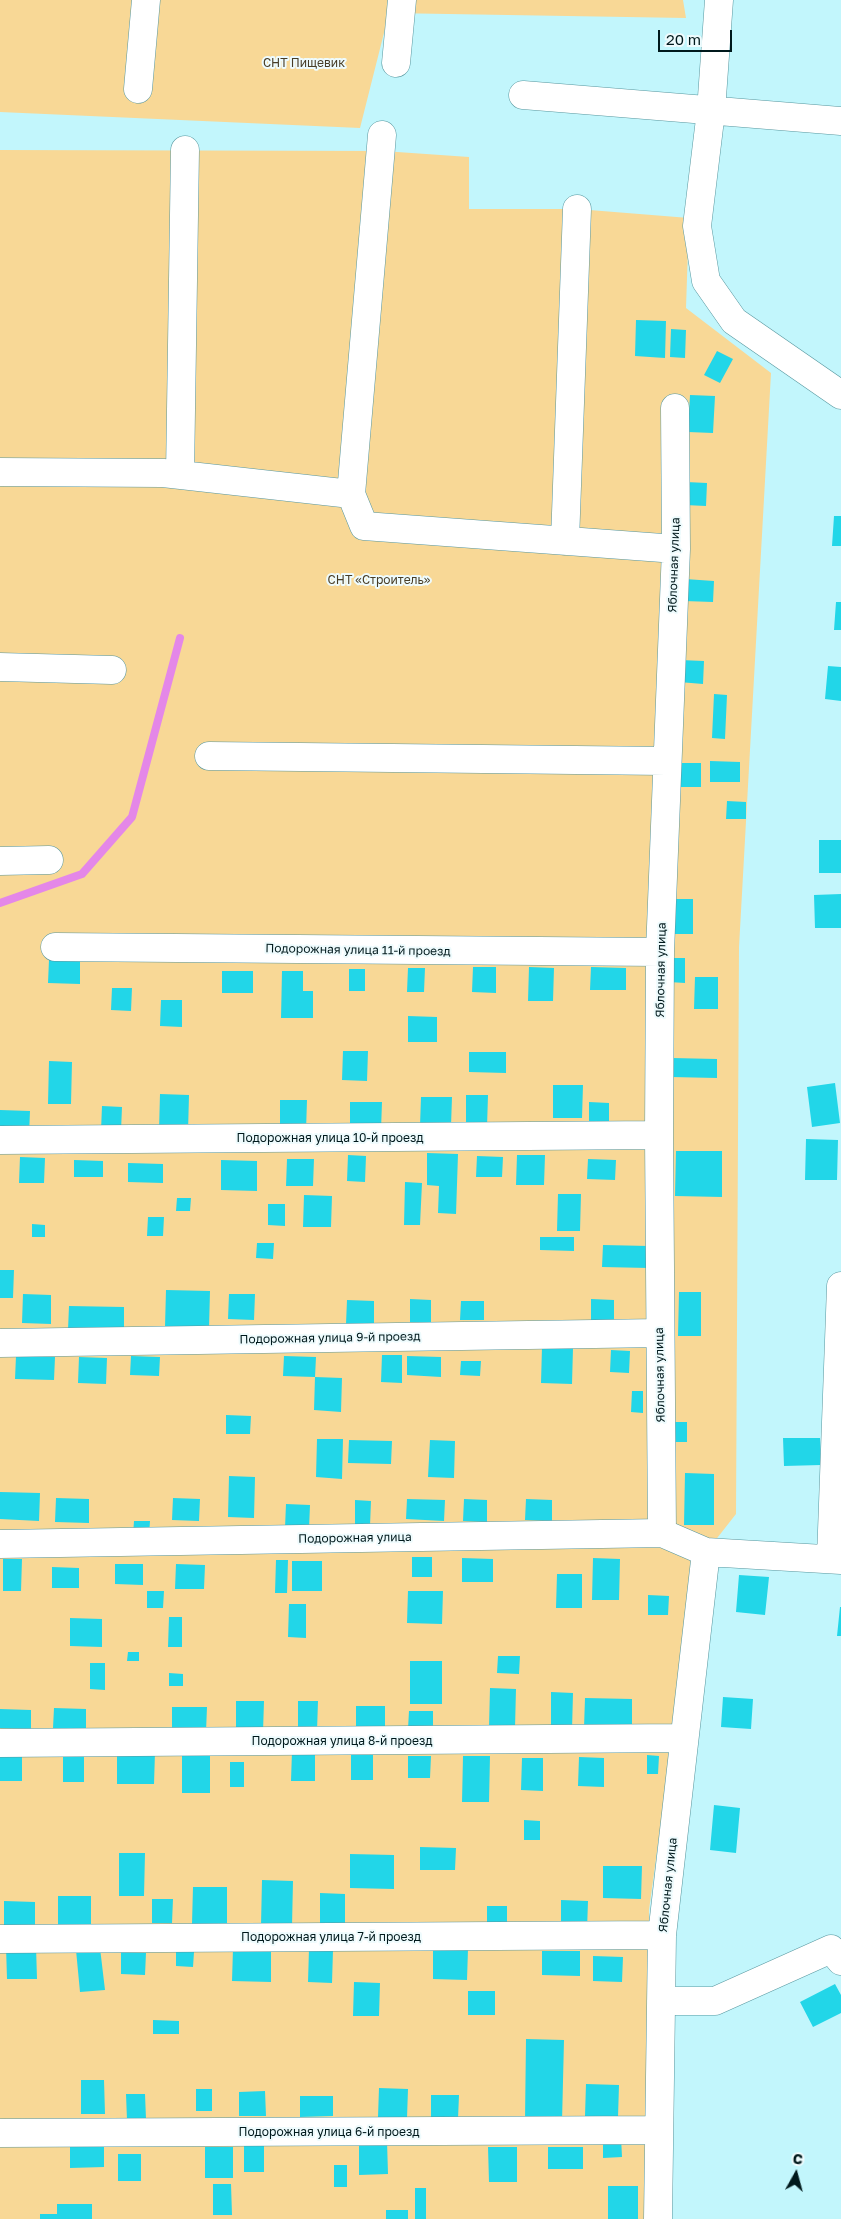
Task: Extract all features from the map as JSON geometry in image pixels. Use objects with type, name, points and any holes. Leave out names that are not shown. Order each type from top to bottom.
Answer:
[{"type":"street","points":[[138,89],[146,0]]},
{"type":"street","points":[[396,63],[402,0]]},
{"type":"street","points":[[718,0],[711,111],[697,226],[706,281],[734,322],[841,395]]},
{"type":"street","points":[[523,95],[841,122]]},
{"type":"street","points":[[382,135],[351,494],[364,526],[676,550]]},
{"type":"street","points":[[180,475],[185,150]]},
{"type":"street","points":[[565,541],[576,209]]},
{"type":"street","name":"Яблочная улица","points":[[662,1533],[659,1135],[660,952],[666,761],[676,550],[675,408]]},
{"type":"street","points":[[0,472],[163,473],[351,494]]},
{"type":"street","points":[[0,667],[112,670]]},
{"type":"street","points":[[209,756],[666,761]]},
{"type":"street","points":[[0,861],[49,860]]},
{"type":"street","name":"Подорожная улица 11-й проезд","points":[[56,947],[660,952]]},
{"type":"street","name":"Подорожная улица 10-й проезд","points":[[0,1140],[659,1135]]},
{"type":"street","points":[[706,1552],[836,1559],[841,1286]]},
{"type":"street","name":"Подорожная улица 9-й проезд","points":[[0,1343],[660,1333]]},
{"type":"street","name":"Подорожная улица","points":[[0,1544],[662,1533],[706,1552]]},
{"type":"street","name":"Яблочная улица","points":[[658,2219],[662,1935],[706,1552]]},
{"type":"street","name":"Подорожная улица 8-й проезд","points":[[0,1743],[684,1738]]},
{"type":"street","name":"Подорожная улица 7-й проезд","points":[[0,1938],[662,1935]]},
{"type":"street","points":[[661,2001],[715,2001],[831,1949],[841,1961]]},
{"type":"street","name":"Подорожная улица 6-й проезд","points":[[0,2133],[659,2130]]},
{"type":"green space","name":"СНТ Пищевик","points":[[0,0],[683,0],[686,18],[389,13],[360,128],[0,112]]},
{"type":"green space","name":"СНТ «Строитель»","points":[[0,150],[383,151],[469,157],[469,209],[577,209],[689,218],[686,308],[771,373],[739,947],[736,1514],[696,1565],[649,1910],[653,2219],[0,2219]]},
{"type":"building","points":[[636,320],[666,321],[665,358],[635,356]]},
{"type":"building","points":[[671,329],[686,330],[685,358],[670,357]]},
{"type":"building","points":[[717,351],[733,359],[720,383],[704,375]]},
{"type":"building","points":[[690,395],[715,396],[713,433],[688,432]]},
{"type":"building","points":[[686,482],[707,483],[706,506],[685,505]]},
{"type":"building","points":[[834,516],[841,516],[841,546],[832,546]]},
{"type":"building","points":[[685,579],[714,581],[713,602],[684,601]]},
{"type":"building","points":[[836,602],[841,602],[841,630],[834,630]]},
{"type":"building","points":[[680,660],[704,661],[703,684],[679,682]]},
{"type":"building","points":[[828,666],[841,667],[841,701],[825,699]]},
{"type":"building","points":[[714,694],[727,695],[725,739],[712,738]]},
{"type":"building","points":[[710,761],[740,762],[740,782],[710,782]]},
{"type":"building","points":[[679,763],[701,763],[701,787],[678,787]]},
{"type":"building","points":[[727,801],[746,802],[746,819],[726,819]]},
{"type":"building","points":[[819,840],[841,840],[841,873],[819,873]]},
{"type":"building","points":[[841,894],[841,928],[815,928],[814,895]]},
{"type":"building","points":[[670,899],[693,899],[693,934],[670,934]]},
{"type":"building","points":[[669,958],[685,958],[685,983],[669,982]]},
{"type":"building","points":[[49,960],[80,961],[80,984],[48,983]]},
{"type":"building","points":[[473,967],[496,967],[496,993],[472,992]]},
{"type":"building","points":[[529,967],[554,968],[553,1001],[528,1001]]},
{"type":"building","points":[[591,967],[626,968],[626,990],[590,990]]},
{"type":"building","points":[[408,968],[425,968],[424,992],[407,992]]},
{"type":"building","points":[[349,969],[365,969],[365,991],[349,991]]},
{"type":"building","points":[[222,971],[253,971],[253,993],[222,993]]},
{"type":"building","points":[[282,971],[303,971],[303,991],[313,991],[313,1018],[281,1018]]},
{"type":"building","points":[[695,977],[718,977],[718,1009],[694,1009]]},
{"type":"building","points":[[112,988],[132,988],[131,1011],[111,1010]]},
{"type":"building","points":[[161,1000],[182,1000],[182,1027],[160,1026]]},
{"type":"building","points":[[408,1016],[437,1017],[437,1042],[408,1042]]},
{"type":"building","points":[[343,1051],[368,1051],[367,1081],[342,1080]]},
{"type":"building","points":[[469,1052],[506,1052],[506,1073],[469,1072]]},
{"type":"building","points":[[672,1058],[717,1059],[717,1078],[671,1077]]},
{"type":"building","points":[[49,1061],[72,1062],[71,1104],[48,1104]]},
{"type":"building","points":[[835,1083],[840,1123],[812,1127],[807,1087]]},
{"type":"building","points":[[553,1085],[583,1085],[582,1118],[553,1118]]},
{"type":"building","points":[[160,1094],[189,1095],[188,1132],[159,1131]]},
{"type":"building","points":[[466,1095],[488,1095],[487,1127],[466,1126]]},
{"type":"building","points":[[421,1097],[452,1097],[451,1126],[420,1126]]},
{"type":"building","points":[[280,1100],[307,1100],[306,1131],[280,1131]]},
{"type":"building","points":[[350,1102],[382,1102],[381,1130],[350,1130]]},
{"type":"building","points":[[589,1102],[609,1103],[609,1126],[589,1126]]},
{"type":"building","points":[[102,1106],[122,1107],[121,1131],[101,1131]]},
{"type":"building","points":[[0,1110],[30,1111],[29,1135],[0,1134]]},
{"type":"building","points":[[806,1139],[838,1140],[837,1180],[805,1180]]},
{"type":"building","points":[[676,1151],[722,1151],[722,1197],[675,1196]]},
{"type":"building","points":[[427,1153],[458,1154],[456,1214],[438,1213],[439,1186],[427,1185]]},
{"type":"building","points":[[348,1155],[366,1156],[365,1182],[347,1181]]},
{"type":"building","points":[[517,1155],[545,1155],[544,1185],[516,1185]]},
{"type":"building","points":[[477,1156],[503,1157],[502,1177],[476,1177]]},
{"type":"building","points":[[20,1157],[45,1158],[44,1183],[19,1183]]},
{"type":"building","points":[[287,1159],[314,1159],[313,1186],[286,1186]]},
{"type":"building","points":[[588,1159],[616,1160],[615,1180],[587,1179]]},
{"type":"building","points":[[74,1160],[103,1161],[103,1177],[74,1177]]},
{"type":"building","points":[[221,1160],[257,1161],[257,1191],[221,1190]]},
{"type":"building","points":[[128,1163],[163,1164],[163,1183],[128,1182]]},
{"type":"building","points":[[405,1182],[422,1183],[420,1225],[404,1225]]},
{"type":"building","points":[[558,1194],[581,1194],[580,1231],[557,1231]]},
{"type":"building","points":[[304,1195],[332,1196],[331,1227],[303,1227]]},
{"type":"building","points":[[177,1198],[191,1198],[190,1211],[176,1211]]},
{"type":"building","points":[[268,1204],[285,1204],[285,1226],[268,1225]]},
{"type":"building","points":[[148,1217],[164,1217],[163,1236],[147,1236]]},
{"type":"building","points":[[32,1224],[45,1225],[45,1237],[32,1237]]},
{"type":"building","points":[[540,1237],[574,1237],[574,1251],[540,1250]]},
{"type":"building","points":[[257,1243],[274,1243],[273,1259],[256,1258]]},
{"type":"building","points":[[603,1245],[649,1246],[649,1268],[602,1267]]},
{"type":"building","points":[[0,1270],[14,1270],[13,1298],[0,1298]]},
{"type":"building","points":[[166,1290],[210,1291],[209,1328],[165,1327]]},
{"type":"building","points":[[679,1292],[701,1292],[701,1336],[678,1336]]},
{"type":"building","points":[[23,1294],[51,1295],[51,1324],[22,1323]]},
{"type":"building","points":[[229,1294],[255,1294],[254,1320],[228,1319]]},
{"type":"building","points":[[410,1299],[431,1300],[431,1323],[410,1322]]},
{"type":"building","points":[[591,1299],[614,1300],[614,1323],[591,1322]]},
{"type":"building","points":[[347,1300],[374,1301],[374,1325],[346,1324]]},
{"type":"building","points":[[461,1301],[484,1301],[484,1320],[460,1320]]},
{"type":"building","points":[[69,1306],[124,1307],[124,1333],[68,1330]]},
{"type":"building","points":[[542,1347],[573,1348],[572,1384],[541,1383]]},
{"type":"building","points":[[611,1350],[630,1351],[629,1373],[610,1372]]},
{"type":"building","points":[[382,1355],[402,1355],[402,1383],[381,1382]]},
{"type":"building","points":[[16,1356],[55,1357],[54,1380],[15,1379]]},
{"type":"building","points":[[131,1356],[160,1357],[159,1376],[130,1375]]},
{"type":"building","points":[[284,1356],[316,1357],[315,1377],[283,1376]]},
{"type":"building","points":[[407,1356],[441,1357],[441,1377],[407,1375]]},
{"type":"building","points":[[79,1357],[107,1358],[106,1384],[78,1383]]},
{"type":"building","points":[[461,1361],[481,1361],[480,1376],[460,1375]]},
{"type":"building","points":[[315,1377],[342,1378],[341,1412],[314,1410]]},
{"type":"building","points":[[632,1391],[643,1391],[643,1413],[631,1412]]},
{"type":"building","points":[[226,1415],[251,1416],[250,1434],[226,1434]]},
{"type":"building","points":[[671,1422],[687,1422],[687,1442],[671,1442]]},
{"type":"building","points":[[783,1438],[820,1438],[821,1465],[784,1466]]},
{"type":"building","points":[[317,1439],[343,1439],[342,1479],[316,1477]]},
{"type":"building","points":[[349,1440],[392,1441],[391,1464],[348,1463]]},
{"type":"building","points":[[430,1440],[455,1441],[454,1478],[428,1477]]},
{"type":"building","points":[[685,1473],[714,1474],[714,1525],[684,1525]]},
{"type":"building","points":[[229,1476],[255,1477],[254,1518],[228,1517]]},
{"type":"building","points":[[0,1492],[40,1493],[39,1521],[0,1519]]},
{"type":"building","points":[[56,1498],[89,1499],[89,1523],[55,1522]]},
{"type":"building","points":[[173,1498],[200,1499],[199,1521],[172,1520]]},
{"type":"building","points":[[407,1499],[445,1500],[444,1521],[406,1519]]},
{"type":"building","points":[[464,1499],[487,1500],[487,1522],[463,1521]]},
{"type":"building","points":[[526,1499],[552,1500],[552,1521],[525,1520]]},
{"type":"building","points":[[355,1500],[371,1501],[370,1526],[355,1525]]},
{"type":"building","points":[[286,1504],[310,1505],[309,1529],[285,1528]]},
{"type":"building","points":[[134,1521],[150,1521],[149,1536],[133,1535]]},
{"type":"building","points":[[412,1557],[432,1557],[432,1577],[412,1577]]},
{"type":"building","points":[[462,1558],[493,1559],[493,1582],[462,1582]]},
{"type":"building","points":[[593,1558],[620,1559],[619,1600],[592,1600]]},
{"type":"building","points":[[3,1559],[22,1559],[21,1591],[3,1591]]},
{"type":"building","points":[[276,1560],[288,1560],[287,1593],[275,1593]]},
{"type":"building","points":[[292,1561],[322,1561],[322,1591],[292,1591]]},
{"type":"building","points":[[115,1564],[143,1564],[143,1585],[115,1584]]},
{"type":"building","points":[[176,1564],[205,1565],[204,1589],[175,1589]]},
{"type":"building","points":[[52,1567],[79,1568],[79,1588],[52,1588]]},
{"type":"building","points":[[557,1574],[582,1574],[582,1608],[556,1608]]},
{"type":"building","points":[[739,1575],[769,1577],[765,1615],[736,1612]]},
{"type":"building","points":[[147,1591],[164,1591],[163,1608],[147,1608]]},
{"type":"building","points":[[408,1591],[443,1591],[442,1624],[407,1623]]},
{"type":"building","points":[[648,1595],[669,1596],[668,1615],[648,1615]]},
{"type":"building","points":[[289,1604],[306,1604],[306,1638],[288,1637]]},
{"type":"building","points":[[840,1607],[841,1636],[837,1636]]},
{"type":"building","points":[[169,1617],[182,1617],[182,1647],[168,1647]]},
{"type":"building","points":[[70,1618],[102,1619],[102,1647],[70,1646]]},
{"type":"building","points":[[128,1652],[139,1652],[139,1661],[127,1661]]},
{"type":"building","points":[[498,1656],[520,1656],[519,1674],[497,1673]]},
{"type":"building","points":[[410,1661],[442,1661],[442,1704],[410,1704]]},
{"type":"building","points":[[90,1663],[105,1663],[105,1690],[90,1689]]},
{"type":"building","points":[[169,1673],[183,1674],[183,1686],[169,1686]]},
{"type":"building","points":[[490,1688],[516,1689],[515,1728],[489,1728]]},
{"type":"building","points":[[551,1692],[573,1693],[572,1730],[551,1729]]},
{"type":"building","points":[[723,1697],[753,1699],[751,1729],[721,1727]]},
{"type":"building","points":[[585,1698],[632,1699],[632,1729],[584,1728]]},
{"type":"building","points":[[236,1701],[264,1701],[263,1732],[236,1731]]},
{"type":"building","points":[[298,1701],[318,1701],[317,1731],[298,1731]]},
{"type":"building","points":[[356,1706],[385,1706],[385,1729],[356,1728]]},
{"type":"building","points":[[172,1707],[207,1707],[206,1732],[172,1732]]},
{"type":"building","points":[[54,1708],[86,1709],[86,1729],[53,1728]]},
{"type":"building","points":[[0,1709],[31,1710],[31,1729],[0,1728]]},
{"type":"building","points":[[409,1711],[433,1711],[433,1729],[408,1729]]},
{"type":"building","points":[[0,1750],[22,1750],[22,1781],[0,1781]]},
{"type":"building","points":[[292,1751],[315,1751],[315,1781],[291,1781]]},
{"type":"building","points":[[117,1752],[155,1752],[154,1784],[117,1784]]},
{"type":"building","points":[[63,1755],[84,1756],[84,1782],[63,1782]]},
{"type":"building","points":[[351,1755],[373,1755],[373,1780],[351,1780]]},
{"type":"building","points":[[647,1755],[659,1756],[658,1774],[647,1774]]},
{"type":"building","points":[[182,1756],[210,1756],[210,1793],[182,1793]]},
{"type":"building","points":[[408,1756],[431,1756],[430,1778],[408,1778]]},
{"type":"building","points":[[463,1756],[490,1756],[489,1802],[462,1802]]},
{"type":"building","points":[[579,1757],[604,1758],[604,1787],[578,1786]]},
{"type":"building","points":[[522,1758],[543,1758],[543,1791],[521,1790]]},
{"type":"building","points":[[230,1762],[244,1762],[244,1787],[230,1787]]},
{"type":"building","points":[[714,1805],[740,1808],[736,1853],[710,1850]]},
{"type":"building","points":[[524,1820],[540,1821],[540,1840],[524,1840]]},
{"type":"building","points":[[420,1847],[456,1848],[455,1870],[420,1870]]},
{"type":"building","points":[[119,1853],[145,1853],[144,1896],[119,1896]]},
{"type":"building","points":[[350,1854],[394,1855],[394,1889],[350,1888]]},
{"type":"building","points":[[603,1866],[642,1866],[641,1899],[603,1898]]},
{"type":"building","points":[[262,1880],[293,1881],[292,1926],[261,1925]]},
{"type":"building","points":[[193,1887],[227,1887],[227,1924],[192,1924]]},
{"type":"building","points":[[320,1893],[345,1894],[345,1928],[320,1928]]},
{"type":"building","points":[[58,1896],[91,1896],[91,1926],[58,1925]]},
{"type":"building","points":[[152,1899],[173,1899],[172,1923],[152,1923]]},
{"type":"building","points":[[561,1900],[588,1901],[587,1930],[561,1930]]},
{"type":"building","points":[[4,1901],[35,1902],[35,1928],[4,1927]]},
{"type":"building","points":[[487,1906],[507,1906],[507,1927],[487,1927]]},
{"type":"building","points":[[6,1946],[36,1946],[37,1979],[7,1979]]},
{"type":"building","points":[[100,1948],[105,1990],[80,1992],[76,1950]]},
{"type":"building","points":[[433,1948],[468,1949],[467,1980],[433,1979]]},
{"type":"building","points":[[233,1949],[271,1950],[271,1982],[232,1981]]},
{"type":"building","points":[[309,1949],[333,1950],[332,1983],[308,1982]]},
{"type":"building","points":[[542,1951],[580,1951],[580,1976],[542,1975]]},
{"type":"building","points":[[121,1952],[146,1953],[145,1975],[121,1974]]},
{"type":"building","points":[[176,1952],[194,1952],[193,1967],[176,1966]]},
{"type":"building","points":[[593,1956],[623,1957],[622,1982],[593,1981]]},
{"type":"building","points":[[354,1982],[380,1983],[379,2016],[353,2016]]},
{"type":"building","points":[[835,1984],[841,1995],[841,2013],[813,2027],[800,2002]]},
{"type":"building","points":[[468,1991],[495,1991],[495,2015],[468,2015]]},
{"type":"building","points":[[153,2020],[179,2021],[179,2034],[153,2034]]},
{"type":"building","points":[[526,2039],[564,2040],[562,2122],[525,2121]]},
{"type":"building","points":[[81,2080],[104,2080],[105,2114],[81,2114]]},
{"type":"building","points":[[586,2084],[619,2085],[618,2117],[585,2116]]},
{"type":"building","points":[[379,2088],[408,2089],[407,2118],[378,2117]]},
{"type":"building","points":[[196,2089],[212,2089],[212,2111],[196,2111]]},
{"type":"building","points":[[265,2091],[266,2116],[239,2116],[239,2092]]},
{"type":"building","points":[[126,2094],[145,2094],[146,2119],[127,2120]]},
{"type":"building","points":[[431,2095],[459,2095],[458,2119],[431,2118]]},
{"type":"building","points":[[300,2096],[333,2096],[333,2116],[300,2117]]},
{"type":"building","points":[[603,2137],[621,2137],[622,2157],[603,2158]]},
{"type":"building","points":[[387,2141],[388,2174],[359,2175],[359,2142]]},
{"type":"building","points":[[70,2142],[104,2142],[104,2167],[70,2168]]},
{"type":"building","points":[[244,2145],[264,2145],[264,2172],[244,2172]]},
{"type":"building","points":[[205,2147],[233,2147],[233,2178],[205,2178]]},
{"type":"building","points":[[488,2147],[517,2147],[517,2182],[489,2182]]},
{"type":"building","points":[[548,2147],[583,2147],[583,2169],[548,2169]]},
{"type":"building","points":[[118,2154],[141,2154],[141,2181],[118,2181]]},
{"type":"building","points":[[334,2165],[347,2165],[347,2187],[334,2187]]},
{"type":"building","points":[[213,2184],[231,2184],[232,2215],[213,2215]]},
{"type":"building","points":[[608,2186],[638,2186],[638,2219],[608,2219]]},
{"type":"building","points":[[415,2188],[426,2188],[426,2219],[415,2219]]},
{"type":"building","points":[[57,2204],[92,2204],[92,2219],[40,2219],[40,2214],[57,2214]]},
{"type":"building","points":[[386,2210],[408,2210],[408,2219],[386,2219]]},
{"type":"waterway","points":[[0,903],[82,874],[132,817],[180,638]]}]
